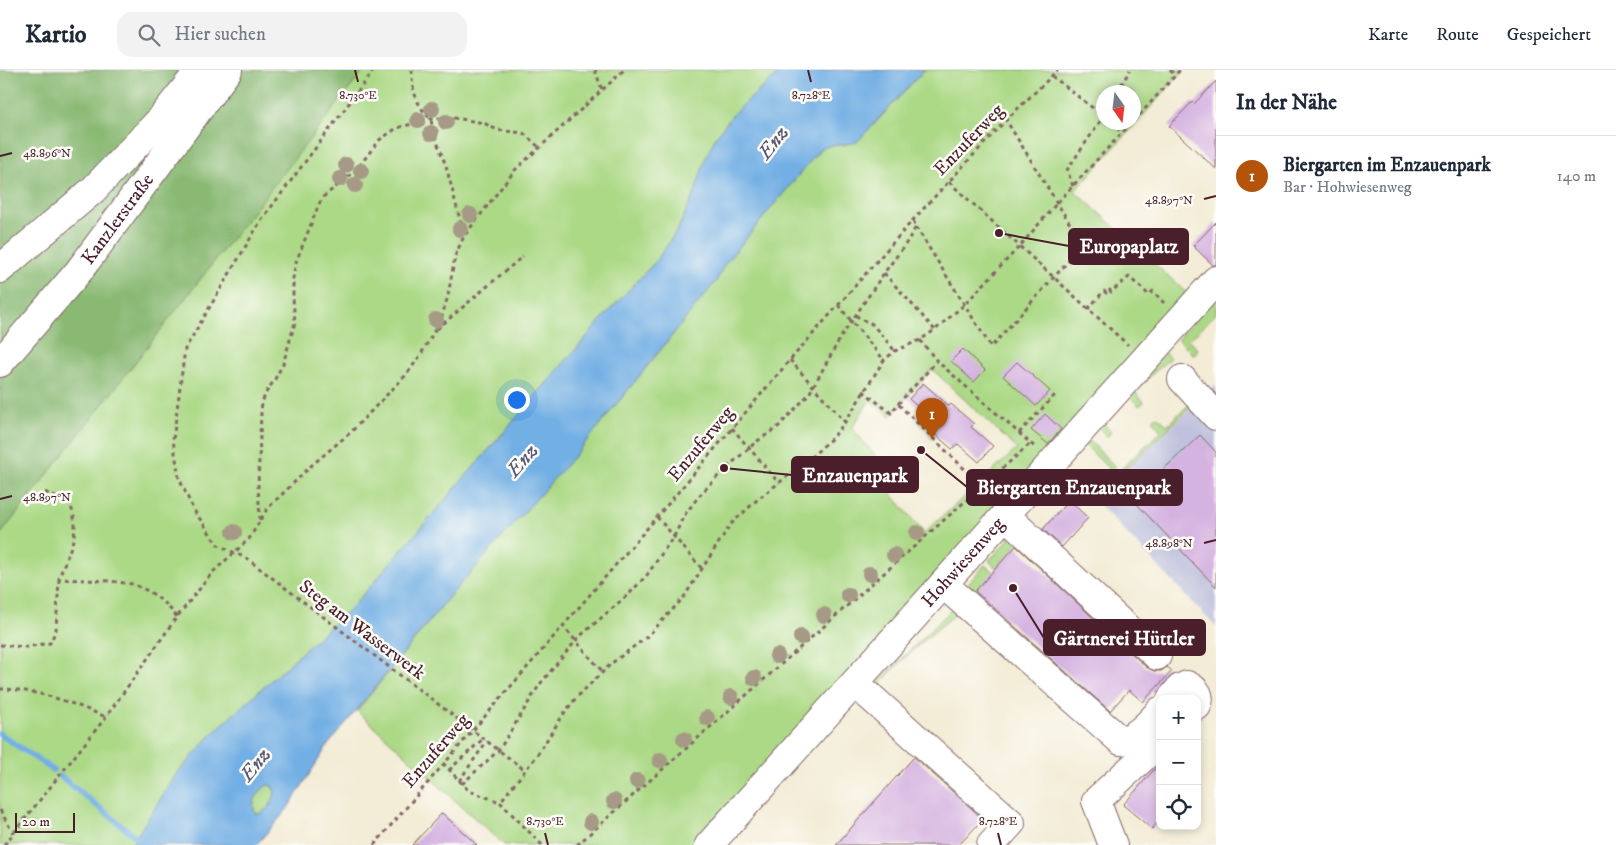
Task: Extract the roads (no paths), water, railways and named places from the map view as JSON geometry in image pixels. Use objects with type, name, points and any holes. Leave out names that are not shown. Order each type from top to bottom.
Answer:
[{"type":"street","name":"Kanzlerstraße","points":[[0,269],[93,190],[159,121],[200,70]]},
{"type":"street","name":"Kanzlerstraße","points":[[0,363],[79,271],[228,70]]},
{"type":"street","name":"Hohwiesenweg","points":[[710,845],[1005,515],[1049,469],[1216,280]]},
{"type":"street","points":[[1182,379],[1216,416]]},
{"type":"street","points":[[1005,515],[1157,656]]},
{"type":"street","points":[[943,584],[1121,741],[1132,738],[1156,716]]},
{"type":"street","points":[[855,682],[1011,823],[992,845]]},
{"type":"street","points":[[1174,695],[1180,688],[1187,685],[1194,688],[1198,695]]},
{"type":"street","points":[[1113,845],[1096,801],[1156,746]]},
{"type":"water","name":"Enz","points":[[782,70],[924,70],[857,142],[821,148],[724,265],[717,280],[577,453],[449,597],[328,745],[286,811],[256,845],[131,845],[175,776],[212,734],[354,605],[609,311],[657,260],[678,229],[695,192],[706,157],[715,138],[733,114]],"holes":[[[267,785],[272,786],[275,792],[273,800],[264,812],[256,814],[254,810],[255,798]]]},
{"type":"waterway","points":[[0,734],[53,770]]},
{"type":"waterway","points":[[60,776],[146,845]]},
{"type":"place","name":"Europaplatz","points":[[999,233]]},
{"type":"place","name":"Biergarten im Enzauenpark","points":[[932,439]]},
{"type":"place","name":"Biergarten Enzauenpark","points":[[921,450]]},
{"type":"place","name":"Enzauenpark","points":[[724,468]]},
{"type":"place","name":"Gärtnerei Hüttler","points":[[1013,588]]}]
